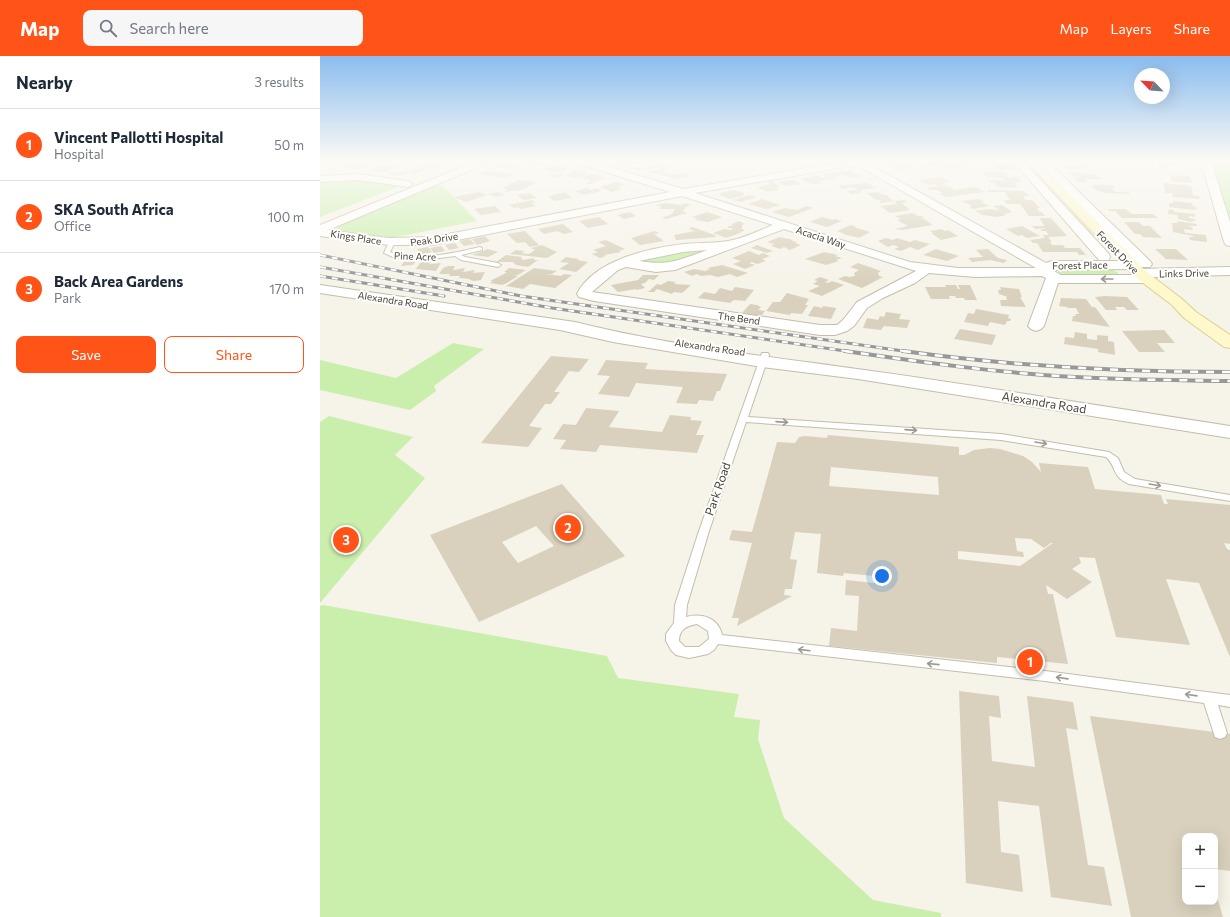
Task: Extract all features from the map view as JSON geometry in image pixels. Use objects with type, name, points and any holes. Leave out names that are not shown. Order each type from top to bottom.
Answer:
[{"type":"main road","name":"Forest Drive","points":[[1071,201],[1140,270],[1190,315],[1230,343]]},
{"type":"main road","name":"Forest Drive","points":[[1177,302],[1230,329]]},
{"type":"street","points":[[320,219],[365,201]]},
{"type":"street","points":[[320,230],[389,201]]},
{"type":"street","name":"Peak Drive","points":[[392,242],[603,201]]},
{"type":"street","name":"Peak Drive","points":[[392,242],[406,243],[432,241],[634,201]]},
{"type":"street","name":"Acacia Way","points":[[710,201],[925,270],[949,272],[1048,272]]},
{"type":"street","points":[[928,201],[1048,272]]},
{"type":"street","points":[[1054,201],[1104,257]]},
{"type":"street","points":[[1078,201],[1140,270]]},
{"type":"street","points":[[1218,201],[1230,242]]},
{"type":"street","name":"The Bend","points":[[785,225],[668,268],[656,268],[623,262],[613,266],[587,288],[584,294],[594,297],[820,330],[831,330],[842,328],[848,324],[862,305],[914,278],[925,270]]},
{"type":"street","name":"Kings Place","points":[[320,230],[392,242]]},
{"type":"street","name":"Forest Place","points":[[1036,326],[1048,272],[1056,265],[1140,270]]},
{"type":"street","name":"Links Drive","points":[[1140,270],[1209,272],[1230,270]]},
{"type":"street","name":"Forest Place","points":[[1048,272],[1067,279],[1140,270]]},
{"type":"street","name":"Alexandra Road","points":[[320,289],[1230,432]]},
{"type":"lane","name":"Pine Acre","points":[[392,242],[387,253],[392,256],[433,257],[457,255],[480,249]]},
{"type":"lane","name":"Pine Acre","points":[[457,255],[463,259],[498,265]]},
{"type":"lane","name":"Park Road","points":[[680,624],[680,605],[763,358]]},
{"type":"lane","points":[[743,419],[1001,437],[1036,442],[1109,455],[1115,460],[1118,472],[1124,478],[1133,482],[1230,498]]},
{"type":"lane","points":[[697,619],[705,621],[712,625],[715,631],[716,639],[712,645],[705,650],[696,653],[682,652],[673,644],[671,637],[674,630],[680,624],[688,620],[697,619]]},
{"type":"lane","points":[[716,639],[1045,676],[1230,700]]},
{"type":"lane","points":[[1208,698],[1220,733]]},
{"type":"green space","points":[[320,201],[361,201],[320,217]]},
{"type":"green space","points":[[396,201],[458,201],[477,221],[396,237],[338,230],[335,227]]},
{"type":"green space","points":[[1222,201],[1230,201],[1230,226]]},
{"type":"green space","points":[[712,250],[659,267],[636,260],[667,252]]},
{"type":"green space","points":[[1058,269],[1112,269],[1118,273],[1117,275],[1064,276],[1058,272]]},
{"type":"green space","points":[[453,343],[484,349],[434,386],[436,391],[410,410],[320,390],[320,360],[396,378]]},
{"type":"green space","points":[[329,416],[413,437],[395,455],[425,478],[320,603],[320,422]]},
{"type":"green space","points":[[323,605],[607,656],[618,678],[739,694],[734,717],[760,720],[758,739],[784,818],[873,900],[941,913],[941,917],[320,917],[320,606]]},
{"type":"building","points":[[527,201],[536,202],[531,203],[536,206],[521,209],[518,207],[514,208],[509,205]]},
{"type":"building","points":[[756,201],[769,201],[780,205],[766,209],[748,204]]},
{"type":"building","points":[[879,201],[893,201],[881,203]]},
{"type":"building","points":[[894,201],[906,201],[908,202],[902,203],[910,210],[890,213],[880,206],[897,204]]},
{"type":"building","points":[[962,201],[983,201],[985,202],[981,202],[989,206],[973,209],[969,207],[972,206]]},
{"type":"building","points":[[1005,201],[1033,201],[1040,208],[1037,208],[1039,212],[1042,212],[1045,216],[1029,216],[1020,204],[1007,204]]},
{"type":"building","points":[[1173,201],[1192,203],[1193,206],[1198,208],[1193,210],[1169,207],[1169,203],[1173,203]]},
{"type":"building","points":[[665,203],[681,205],[686,203],[691,205],[686,207],[683,211],[687,213],[666,219],[662,218],[672,214],[675,209],[659,209],[661,206],[654,206]]},
{"type":"building","points":[[1002,205],[1012,212],[1004,214],[1007,215],[997,217],[983,215],[975,211],[988,209],[1000,210],[993,206]]},
{"type":"building","points":[[495,206],[501,212],[481,215],[474,209]]},
{"type":"building","points":[[807,206],[813,208],[789,217],[772,212],[784,208],[797,210]]},
{"type":"building","points":[[1107,209],[1126,209],[1132,214],[1153,214],[1158,218],[1122,218],[1115,211],[1110,211]]},
{"type":"building","points":[[1168,210],[1195,214],[1195,217],[1189,216],[1189,218],[1197,220],[1191,222],[1178,219],[1178,215],[1168,214]]},
{"type":"building","points":[[630,212],[636,216],[624,219],[617,215]]},
{"type":"building","points":[[707,212],[722,217],[708,222],[695,220],[698,219],[692,217]]},
{"type":"building","points":[[912,213],[925,218],[922,218],[933,225],[902,230],[895,229],[908,226],[897,220],[901,219],[895,216]]},
{"type":"building","points":[[599,217],[608,224],[588,228],[579,221]]},
{"type":"building","points":[[822,217],[842,221],[827,227],[810,222]]},
{"type":"building","points":[[1039,218],[1051,218],[1067,236],[1048,237],[1052,242],[1050,242],[1052,245],[1063,245],[1065,248],[1080,248],[1086,255],[1079,255],[1077,252],[1043,252],[1037,243],[1033,243],[1030,240],[1045,238],[1043,235],[1049,235],[1046,231],[1042,231],[1040,229],[1045,229],[1044,228],[1035,229],[1032,226],[1045,226]]},
{"type":"building","points":[[739,221],[745,224],[742,225],[742,229],[745,230],[740,233],[726,238],[713,233],[724,229],[732,230],[732,228],[728,228],[728,226],[732,226],[732,224]]},
{"type":"building","points":[[1177,221],[1197,224],[1197,226],[1189,226],[1192,227],[1193,230],[1184,229],[1185,233],[1206,235],[1207,242],[1190,240],[1189,237],[1193,236],[1173,232],[1172,223],[1178,223]]},
{"type":"building","points":[[1124,222],[1139,222],[1143,226],[1150,226],[1162,238],[1143,237],[1140,234],[1135,234]]},
{"type":"building","points":[[563,224],[573,232],[564,234],[557,231],[544,234],[538,229]]},
{"type":"building","points":[[851,225],[870,232],[859,238],[837,231]]},
{"type":"building","points":[[1022,226],[1040,236],[1027,238],[1022,235],[1018,236],[1006,229]]},
{"type":"building","points":[[692,227],[715,235],[716,237],[676,240],[674,235],[695,231],[689,229]]},
{"type":"building","points":[[941,229],[945,231],[948,230],[958,236],[941,240],[930,231]]},
{"type":"building","points":[[525,231],[539,245],[530,247],[525,242],[517,243],[507,234]]},
{"type":"building","points":[[655,231],[659,233],[654,234],[664,241],[640,245],[631,238]]},
{"type":"building","points":[[485,236],[490,241],[477,245],[472,239]]},
{"type":"building","points":[[780,237],[793,240],[792,241],[797,242],[795,243],[801,245],[790,250],[784,247],[780,249],[771,246],[774,244],[767,242]]},
{"type":"building","points":[[886,238],[893,240],[897,238],[910,242],[915,240],[930,244],[918,250],[910,247],[901,251],[894,249],[899,247],[893,245],[888,247],[878,241]]},
{"type":"building","points":[[470,239],[475,244],[464,246],[459,241]]},
{"type":"building","points":[[606,240],[625,249],[619,251],[621,252],[604,255],[606,256],[600,258],[592,254],[598,252],[593,250],[606,246],[598,242]]},
{"type":"building","points":[[455,243],[459,248],[449,250],[445,245]]},
{"type":"building","points":[[542,245],[557,252],[547,258],[510,254],[516,250],[525,251],[521,253],[529,254],[535,250],[531,248]]},
{"type":"building","points":[[757,245],[773,251],[767,253],[751,248]]},
{"type":"building","points":[[441,246],[445,251],[434,253],[430,248]]},
{"type":"building","points":[[428,247],[432,252],[421,255],[417,249]]},
{"type":"building","points":[[488,249],[498,252],[488,257],[472,255]]},
{"type":"building","points":[[936,249],[959,256],[947,261],[923,255]]},
{"type":"building","points":[[988,249],[998,258],[1007,260],[1004,263],[990,260],[972,262],[968,258],[983,257],[976,250]]},
{"type":"building","points":[[1155,249],[1176,249],[1188,260],[1166,259]]},
{"type":"building","points":[[749,251],[759,255],[763,253],[770,256],[762,259],[766,261],[757,264],[752,262],[749,263],[755,265],[745,269],[733,264],[741,261],[732,258]]},
{"type":"building","points":[[824,252],[838,255],[835,256],[842,258],[836,260],[839,261],[826,265],[805,259]]},
{"type":"building","points":[[506,255],[522,257],[521,258],[523,260],[534,258],[534,260],[538,260],[528,267],[516,265],[513,262],[496,262]]},
{"type":"building","points":[[566,257],[588,262],[576,272],[559,269],[569,263],[560,262]]},
{"type":"building","points":[[418,259],[413,265],[401,266],[405,260]]},
{"type":"building","points":[[432,261],[429,264],[441,263],[436,271],[416,269],[420,263]]},
{"type":"building","points":[[858,263],[881,271],[878,273],[879,276],[883,277],[862,288],[838,279],[845,276],[855,276],[854,273],[859,270],[850,267]]},
{"type":"building","points":[[722,265],[748,273],[737,277],[730,274],[718,277],[710,275],[701,276],[697,274],[692,276],[684,272],[694,269],[705,271],[710,269],[707,268]]},
{"type":"building","points":[[455,266],[453,270],[465,268],[463,272],[475,270],[473,273],[485,272],[481,280],[474,281],[459,278],[460,276],[449,276],[450,274],[439,274],[443,268]]},
{"type":"building","points":[[509,268],[526,270],[518,275],[513,275],[518,276],[502,285],[490,283],[493,281],[490,281],[507,272],[504,272]]},
{"type":"building","points":[[534,268],[557,271],[552,274],[546,274],[561,276],[564,274],[572,275],[555,288],[530,284],[523,289],[506,286]]},
{"type":"building","points":[[643,275],[659,275],[654,280],[649,279],[645,283],[641,284],[645,288],[637,290],[618,292],[611,285],[638,280]]},
{"type":"building","points":[[820,277],[829,280],[825,282],[828,283],[832,281],[844,285],[822,296],[808,291],[820,286],[813,284],[818,281],[814,280]]},
{"type":"building","points":[[668,281],[676,282],[674,284],[690,286],[682,293],[674,292],[672,294],[657,289],[654,292],[648,292],[657,284],[661,285]]},
{"type":"building","points":[[945,285],[956,285],[958,289],[960,289],[958,285],[970,285],[977,300],[965,300],[964,298],[956,298],[955,296],[949,296],[950,299],[931,299],[925,287],[946,287]]},
{"type":"building","points":[[735,287],[754,290],[745,301],[734,300],[730,303],[698,298],[704,292],[715,294],[720,288],[732,291]]},
{"type":"building","points":[[1000,287],[1019,289],[1022,297],[1020,297],[1026,307],[1001,306],[1000,300],[1007,300],[1006,297],[1008,297],[999,294],[998,290],[1001,290]]},
{"type":"building","points":[[787,293],[809,299],[805,305],[808,305],[802,314],[791,313],[790,315],[766,311],[773,302],[780,302]]},
{"type":"building","points":[[1095,297],[1127,297],[1139,310],[1127,310],[1124,307],[1115,307],[1117,310],[1106,310]]},
{"type":"building","points":[[1061,298],[1086,299],[1092,307],[1095,307],[1110,327],[1072,321],[1073,316],[1076,316],[1075,314],[1079,314],[1076,308],[1059,306]]},
{"type":"building","points":[[750,304],[761,307],[758,310],[765,311],[761,316],[742,313]]},
{"type":"building","points":[[814,306],[822,308],[823,306],[836,309],[831,319],[808,316]]},
{"type":"building","points":[[976,309],[1009,315],[1008,318],[1011,319],[1010,321],[1007,321],[1005,325],[990,322],[988,326],[964,322],[968,313],[974,314]]},
{"type":"building","points":[[886,312],[901,314],[899,319],[910,320],[907,328],[884,326],[881,330],[863,328],[867,318],[878,320],[880,316],[884,317]]},
{"type":"building","points":[[960,329],[996,335],[992,345],[954,339]]},
{"type":"building","points":[[1164,330],[1175,343],[1157,343],[1165,352],[1139,352],[1122,331]]},
{"type":"building","points":[[1075,332],[1087,334],[1087,339],[1097,340],[1097,335],[1108,336],[1108,341],[1114,342],[1115,355],[1098,352],[1098,349],[1064,344],[1065,337],[1074,338]]},
{"type":"building","points":[[551,356],[589,359],[579,372],[569,371],[554,392],[560,392],[551,404],[545,404],[529,426],[542,428],[528,447],[481,443]]},
{"type":"building","points":[[606,360],[648,363],[645,369],[727,374],[720,391],[717,391],[713,401],[699,400],[697,404],[676,403],[683,387],[636,383],[629,397],[598,394],[610,376],[597,375]]},
{"type":"building","points":[[586,408],[619,411],[609,427],[662,432],[670,415],[691,417],[690,420],[702,421],[696,435],[704,435],[697,453],[600,445],[596,452],[560,449],[566,440],[553,439],[563,424],[576,425]]},
{"type":"building","points":[[828,435],[959,447],[959,455],[964,455],[974,450],[990,448],[1000,449],[1023,456],[1032,462],[1041,472],[1039,463],[1088,467],[1095,489],[1161,495],[1164,504],[1168,504],[1166,499],[1230,505],[1230,544],[1224,543],[1227,549],[1230,550],[1230,657],[1199,583],[1166,579],[1190,645],[1116,637],[1095,558],[1079,557],[1081,563],[1072,569],[1092,582],[1067,599],[1046,585],[1048,594],[1053,594],[1068,664],[997,657],[997,663],[829,646],[831,628],[857,631],[859,596],[845,595],[846,580],[874,583],[874,576],[844,573],[843,576],[817,573],[821,534],[795,532],[790,559],[797,560],[792,589],[785,589],[784,595],[792,596],[737,626],[739,618],[732,618],[752,543],[729,540],[732,530],[752,532],[777,442],[795,443],[799,437],[805,436],[827,438]],"holes":[[[831,467],[938,477],[939,495],[829,486]],[[1015,538],[1031,539],[1044,548],[1053,543],[1020,566],[958,559],[958,551],[1024,557],[1023,552],[1017,551]]]},
{"type":"building","points":[[562,484],[625,556],[479,622],[430,535]],"holes":[[[536,526],[554,546],[518,563],[502,542]]]},
{"type":"building","points":[[959,691],[999,696],[1001,718],[989,716],[992,761],[1035,767],[1027,696],[1073,702],[1078,730],[1066,728],[1088,865],[1104,867],[1112,906],[1051,897],[1039,806],[998,801],[1001,852],[1019,855],[1023,892],[966,883]]},
{"type":"building","points":[[1090,716],[1230,734],[1230,871],[1218,869],[1218,833],[1182,833],[1182,905],[1218,905],[1218,900],[1223,917],[1131,917]]},
{"type":"railway","points":[[320,255],[521,296],[903,351]]},
{"type":"railway","points":[[320,267],[552,308],[849,352]]},
{"type":"railway","points":[[320,276],[444,296]]},
{"type":"railway","points":[[845,351],[849,352]]},
{"type":"railway","points":[[903,351],[984,361],[1066,367],[1148,371],[1230,372]]},
{"type":"railway","points":[[903,351],[910,352]]},
{"type":"railway","points":[[849,352],[960,367],[1017,373],[1114,379],[1230,381]]},
{"type":"place","name":"SKA South Africa","points":[[568,528]]},
{"type":"place","name":"Back Area Gardens","points":[[346,540]]},
{"type":"place","name":"Vincent Pallotti Hospital","points":[[1030,662]]}]
